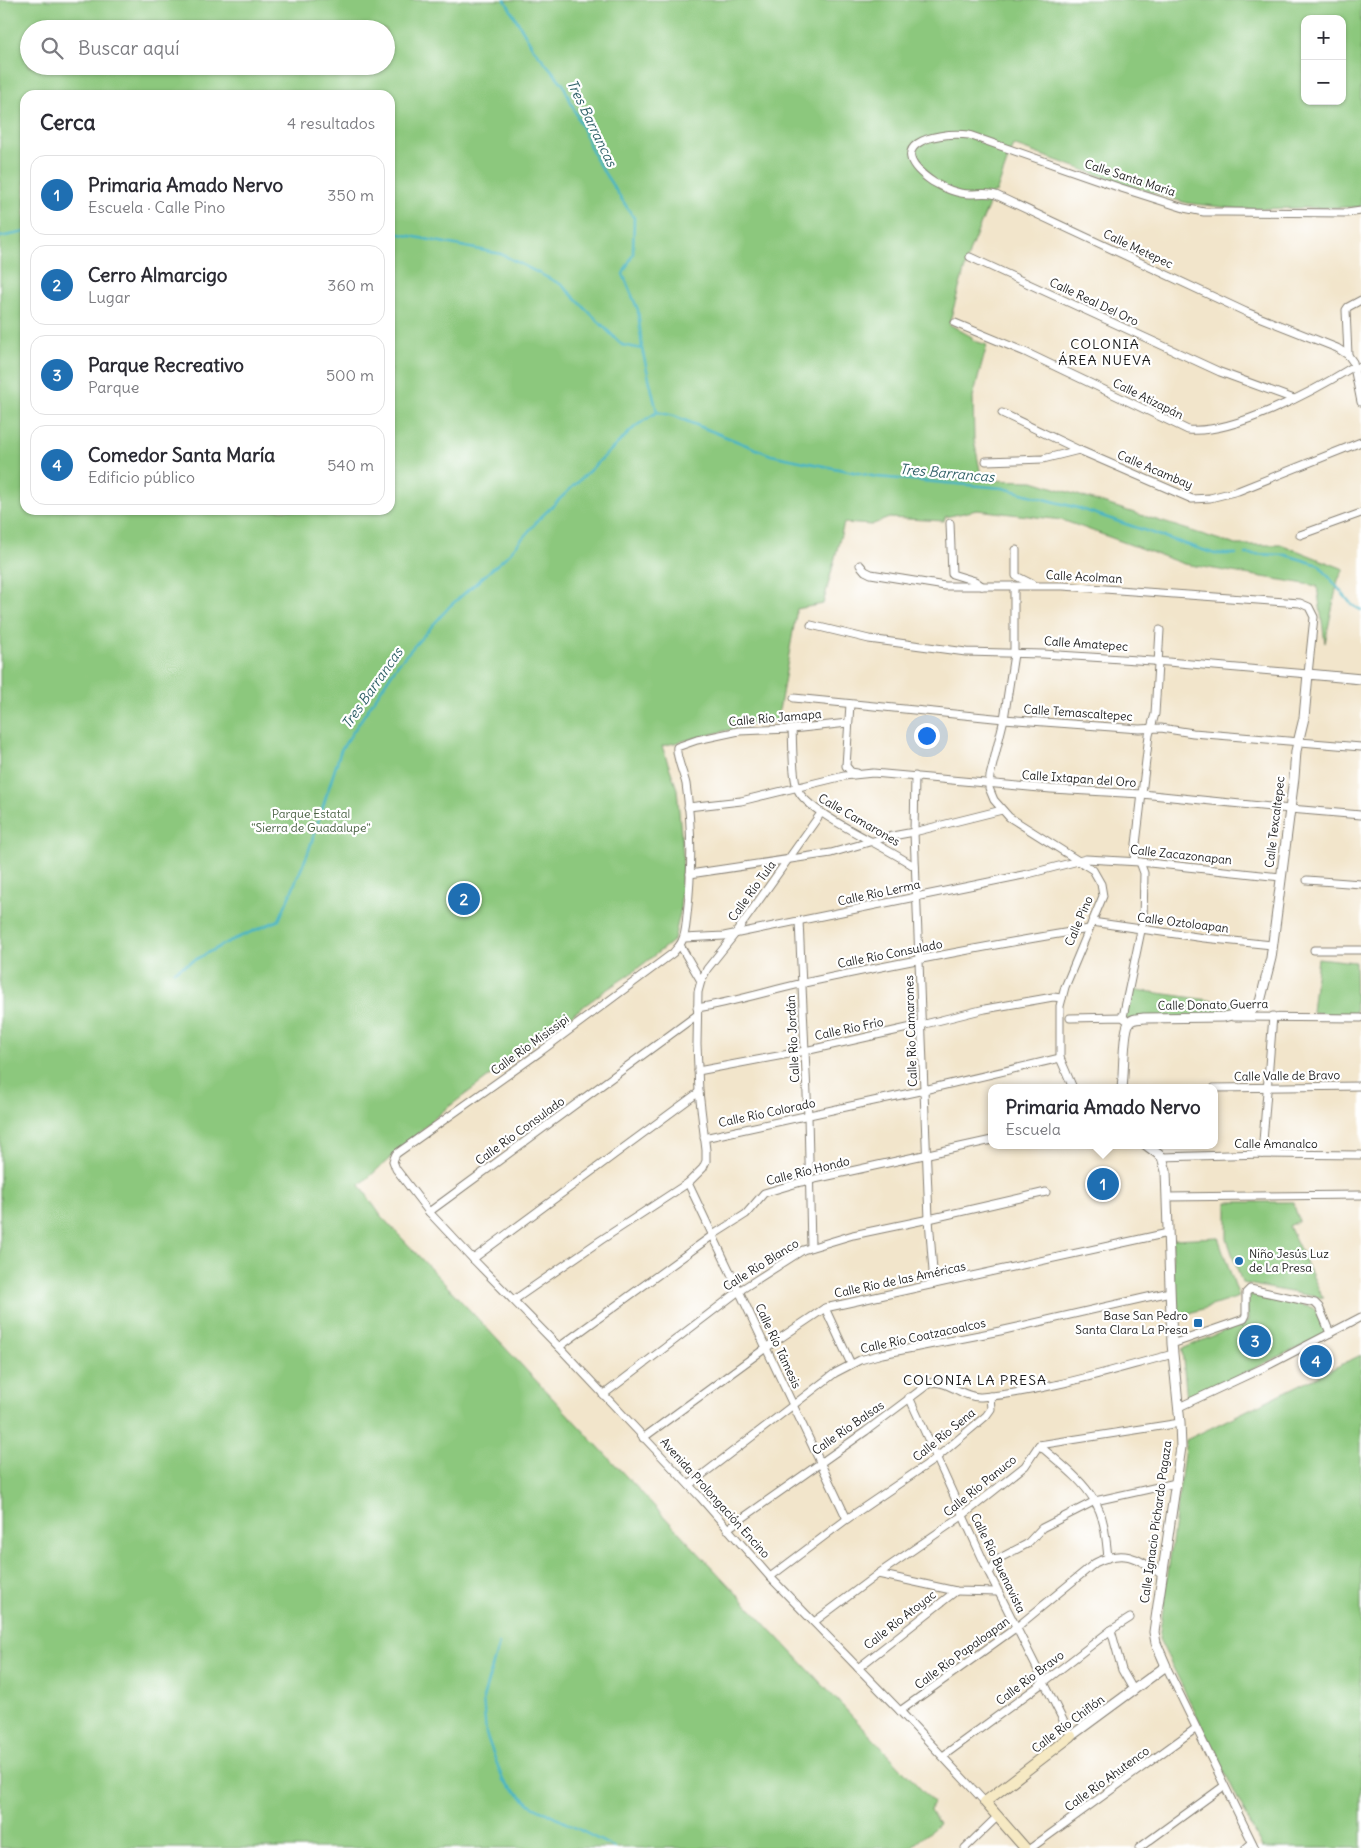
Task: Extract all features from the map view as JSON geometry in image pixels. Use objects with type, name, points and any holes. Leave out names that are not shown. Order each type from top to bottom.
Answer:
[{"type":"main road","name":"Calle Río Chiflón","points":[[985,1802],[1071,1736]]},
{"type":"main road","name":"Avenida Prolongación Encino","points":[[985,1802],[1025,1848]]},
{"type":"street","name":"Calle Santa María","points":[[911,158],[914,146],[922,140],[960,134],[980,138],[1118,187],[1184,208],[1204,212],[1347,213],[1361,211]]},
{"type":"street","name":"Calle Metepec","points":[[911,158],[912,162],[934,182],[947,188],[970,194],[990,193],[996,195],[1246,312],[1326,343],[1348,355]]},
{"type":"street","name":"Calle Real Del Oro","points":[[970,257],[1220,372],[1294,399]]},
{"type":"street","points":[[1361,300],[1351,304],[1346,310],[1348,355],[1357,367],[1361,402]]},
{"type":"street","name":"Calle Atizapán","points":[[955,323],[1025,352],[1188,430],[1217,429],[1252,417],[1294,399],[1357,367]]},
{"type":"street","name":"Calle Acambay","points":[[1002,413],[1079,450],[1185,496],[1198,499],[1238,491],[1361,442]]},
{"type":"street","points":[[986,461],[1043,459],[1079,450]]},
{"type":"street","points":[[1300,535],[1361,512]]},
{"type":"street","points":[[950,523],[952,574],[975,581],[983,586]]},
{"type":"street","points":[[1016,550],[1016,576],[1036,586]]},
{"type":"street","name":"Calle Acolman","points":[[860,565],[867,573],[929,584],[1069,586],[1300,603],[1309,607]]},
{"type":"street","points":[[988,784],[1004,719],[1014,654],[1014,586]]},
{"type":"street","name":"Calle Texcaltepec","points":[[1224,1017],[1252,1010],[1260,1002],[1267,976],[1290,809],[1297,742],[1304,718],[1314,617],[1309,607]]},
{"type":"street","name":"Calle Amatepec","points":[[811,625],[869,639],[966,652],[1043,654],[1361,679]]},
{"type":"street","points":[[1122,1084],[1126,1020],[1144,912],[1144,873],[1137,862],[1142,794],[1151,729],[1155,714],[1160,630]]},
{"type":"street","name":"Calle Temascaltepec","points":[[794,698],[1004,719],[1151,729],[1160,728],[1193,733],[1361,747]]},
{"type":"street","points":[[850,704],[846,766],[851,772],[863,774]]},
{"type":"street","name":"Calle Río Jamapa","points":[[688,807],[685,781],[676,752],[677,748],[697,740],[739,731],[792,729],[848,723]]},
{"type":"street","points":[[792,729],[797,787]]},
{"type":"street","name":"Calle Ixtapan del Oro","points":[[688,807],[741,801],[844,776],[863,774],[915,776],[988,784],[1142,794],[1361,814]]},
{"type":"street","name":"Calle Río Camarones","points":[[915,776],[915,867],[918,897],[929,1219],[934,1284]]},
{"type":"street","name":"Calle Pino","points":[[988,784],[991,794],[1002,810],[1017,823],[1088,867],[1097,875],[1103,891],[1102,900],[1062,998],[1060,1058],[1071,1084]]},
{"type":"street","name":"Calle Camarones","points":[[797,787],[804,799],[822,813],[915,867]]},
{"type":"street","points":[[688,807],[690,874],[682,941],[701,982],[696,1012],[699,1092],[704,1138]]},
{"type":"street","points":[[690,874],[831,853],[872,841],[1002,810]]},
{"type":"street","name":"Calle Río Tula","points":[[701,982],[720,951],[735,934],[822,813]]},
{"type":"street","name":"Calle Zacazonapan","points":[[1078,860],[1093,859],[1137,862],[1281,877]]},
{"type":"street","name":"Calle Río Lerma","points":[[682,941],[735,934],[918,897],[1028,874],[1078,860]]},
{"type":"street","points":[[1307,880],[1361,884]]},
{"type":"street","name":"Calle Río Jordán","points":[[799,920],[808,1116],[811,1247]]},
{"type":"street","name":"Calle Oztoloapan","points":[[1090,926],[1272,944]]},
{"type":"street","name":"Calle Río Consulado","points":[[429,1212],[696,1012],[718,1004],[802,984],[1090,926]]},
{"type":"street","name":"Calle Río Misissipi","points":[[393,1161],[396,1154],[540,1052],[673,953],[682,941]]},
{"type":"street","points":[[1314,950],[1361,950]]},
{"type":"street","name":"Calle Río Frío","points":[[698,1071],[805,1051],[985,1009],[1053,997],[1062,998]]},
{"type":"street","points":[[1262,1154],[1273,1016]]},
{"type":"street","name":"Calle Donato Guerra","points":[[1070,1018],[1126,1020],[1273,1016],[1361,1018]]},
{"type":"street","name":"Calle Río Colorado","points":[[514,1300],[688,1183],[705,1163],[704,1138],[1060,1058]]},
{"type":"street","name":"Calle Valle de Bravo","points":[[1218,1088],[1361,1086]]},
{"type":"street","points":[[473,1259],[699,1092]]},
{"type":"street","name":"Calle Río Hondo","points":[[559,1347],[713,1234],[746,1214],[764,1193],[809,1180],[988,1141]]},
{"type":"street","points":[[1151,1149],[1158,1154]]},
{"type":"street","name":"Calle Amanalco","points":[[1158,1154],[1361,1155]]},
{"type":"street","name":"Calle Ignacio Pichardo Pagaza","points":[[1158,1154],[1166,1171],[1172,1344],[1181,1447],[1154,1632],[1156,1643],[1166,1666],[1251,1846]]},
{"type":"street","name":"Avenida Prolongación Encino","points":[[393,1161],[396,1169],[429,1212],[688,1485],[770,1577],[900,1710],[985,1802]]},
{"type":"street","name":"Calle Río Támesis","points":[[688,1183],[847,1519]]},
{"type":"street","name":"Calle Río Blanco","points":[[603,1395],[739,1291],[811,1247],[853,1235],[1046,1192]]},
{"type":"street","points":[[1167,1197],[1361,1195]]},
{"type":"street","name":"Calle Río de las Américas","points":[[643,1438],[767,1347],[825,1308],[1168,1233]]},
{"type":"street","points":[[1172,1344],[1245,1318],[1246,1293],[1250,1289],[1315,1303],[1319,1307],[1330,1333]]},
{"type":"street","name":"Calle Río Coatzacoalcos","points":[[688,1485],[835,1373],[851,1364],[882,1354],[1000,1331],[1170,1292]]},
{"type":"street","points":[[825,1308],[851,1364]]},
{"type":"street","points":[[1179,1407],[1267,1366],[1361,1317]]},
{"type":"street","points":[[990,1396],[1043,1387],[1173,1354]]},
{"type":"street","name":"Calle Río Balsas","points":[[727,1529],[866,1431],[926,1385],[934,1382],[974,1397],[990,1396]]},
{"type":"street","name":"Calle Río Sena","points":[[770,1577],[847,1519],[936,1459],[986,1416],[991,1409],[990,1396]]},
{"type":"street","name":"Calle Río Buenavista","points":[[909,1398],[998,1592],[1071,1736]]},
{"type":"street","points":[[1039,1445],[1180,1423]]},
{"type":"street","points":[[1039,1445],[1078,1479],[1095,1501],[1105,1531],[1108,1558]]},
{"type":"street","name":"Calle Río Panuco","points":[[814,1622],[878,1574],[962,1516],[1025,1466],[1039,1445]]},
{"type":"street","points":[[989,1573],[998,1559],[1027,1544],[1042,1528],[1095,1501],[1176,1483]]},
{"type":"street","name":"Calle Río Papaloapan","points":[[900,1710],[1017,1627],[1095,1563],[1108,1558],[1126,1556],[1137,1558],[1161,1574]]},
{"type":"street","points":[[878,1574],[956,1591],[998,1592]]},
{"type":"street","name":"Calle Río Atoyac","points":[[858,1668],[956,1591]]},
{"type":"street","name":"Calle Río Bravo","points":[[942,1756],[1044,1682],[1111,1630],[1130,1618]]},
{"type":"street","points":[[1111,1630],[1122,1670],[1134,1691]]},
{"type":"street","name":"Calle Río Chiflón","points":[[1071,1736],[1166,1666]]},
{"type":"street","name":"Calle Río Ahutenco","points":[[1031,1848],[1196,1729]]},
{"type":"street","points":[[1139,1848],[1224,1786]]},
{"type":"street","points":[[965,1848],[998,1816]]},
{"type":"green space","name":"Parque Estatal \"Sierra de Guadalupe\"","points":[[0,0],[1361,0],[1361,207],[1240,209],[1186,203],[1106,178],[1013,145],[996,193],[994,192],[970,250],[949,324],[972,337],[972,340],[987,345],[973,397],[974,440],[982,480],[1033,481],[1236,545],[1283,545],[1344,569],[1338,580],[1325,643],[1317,586],[1184,564],[1062,520],[977,510],[945,517],[944,521],[889,518],[871,525],[844,523],[823,604],[797,609],[777,722],[750,725],[662,746],[677,789],[683,855],[680,913],[674,940],[443,1111],[360,1185],[381,1216],[933,1802],[930,1811],[939,1824],[910,1848],[0,1848]]},
{"type":"green space","points":[[1318,958],[1355,962],[1356,1017],[1312,1012]]},
{"type":"green space","points":[[1130,989],[1244,1005],[1215,1016],[1120,1020]]},
{"type":"green space","points":[[1227,1202],[1293,1202],[1299,1221],[1289,1226],[1323,1298],[1242,1283],[1227,1239]]},
{"type":"green space","points":[[1218,1237],[1239,1297],[1175,1318],[1172,1239]]},
{"type":"green space","points":[[1247,1292],[1314,1308],[1327,1334],[1187,1400],[1182,1349],[1248,1321]]},
{"type":"green space","points":[[1361,1355],[1361,1848],[1262,1848],[1159,1639],[1186,1440]]},
{"type":"waterway","name":"Tres Barrancas","points":[[505,0],[533,48],[563,84],[596,160],[634,218],[633,254],[623,274],[638,310],[642,349],[657,412]]},
{"type":"waterway","name":"Tres Barrancas","points":[[0,237],[20,233]]},
{"type":"waterway","name":"Tres Barrancas","points":[[395,233],[501,254],[562,285],[622,345],[642,349]]},
{"type":"waterway","name":"Tres Barrancas","points":[[174,971],[230,941],[279,920],[308,853],[341,750],[398,664],[450,606],[508,555],[540,518],[636,426],[657,412],[674,416],[771,455],[877,477],[1003,488],[1078,508],[1215,554],[1236,554]]},
{"type":"waterway","name":"Tres Barrancas","points":[[1246,554],[1286,555],[1319,565],[1352,605],[1361,610]]},
{"type":"waterway","points":[[499,1644],[483,1698],[486,1734],[503,1780],[531,1805],[615,1848]]},
{"type":"place","name":"Cerro Almarcigo","points":[[464,899]]},
{"type":"place","name":"Primaria Amado Nervo","points":[[1103,1184]]},
{"type":"place","name":"Niño Jesús Luz de La Presa","points":[[1239,1261]]},
{"type":"place","name":"Base San Pedro Santa Clara La Presa","points":[[1198,1323]]},
{"type":"place","name":"Parque Recreativo","points":[[1255,1341]]},
{"type":"place","name":"Comedor Santa María","points":[[1316,1361]]},
{"type":"district","name":"COLONIA ÁREA NUEVA","points":[[1105,352]]},
{"type":"district","name":"COLONIA LA PRESA","points":[[975,1380]]}]
